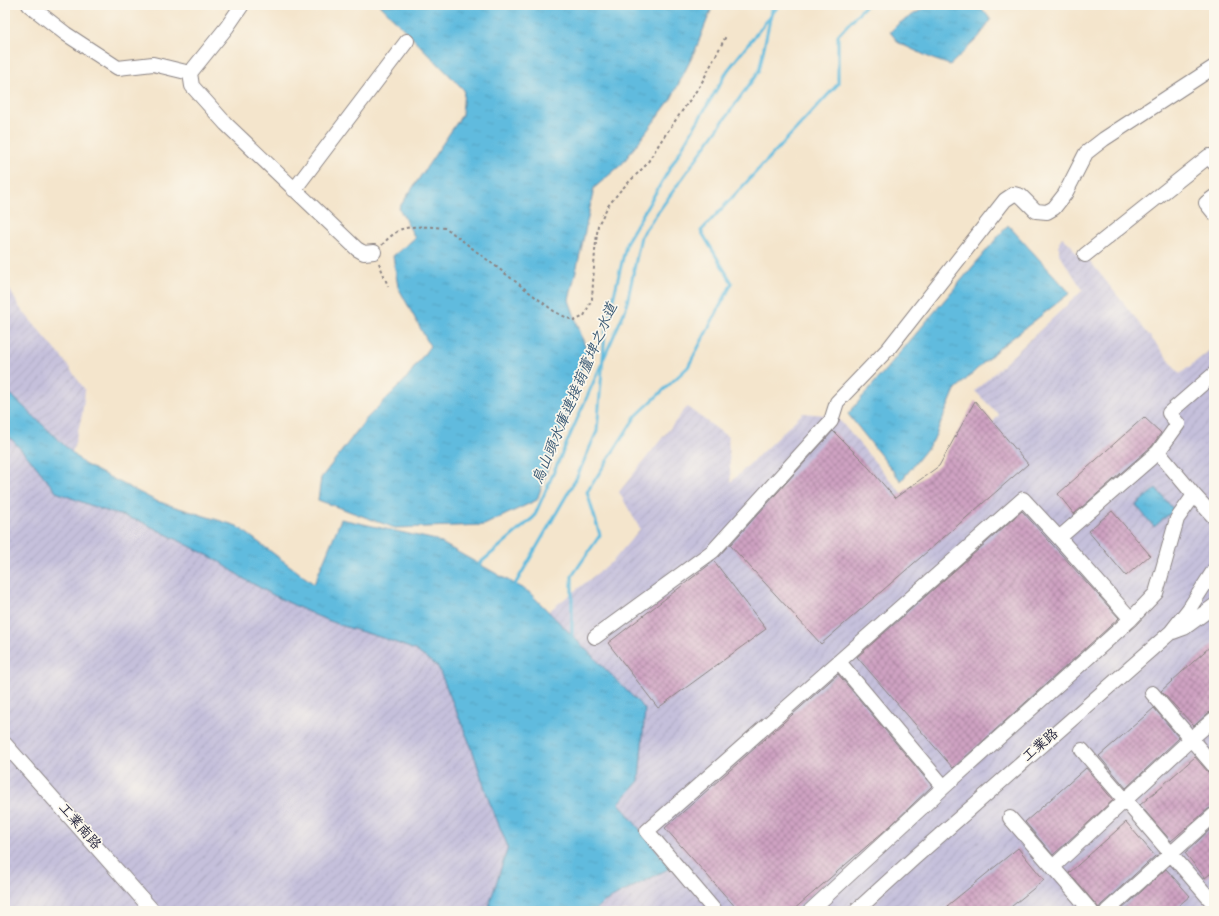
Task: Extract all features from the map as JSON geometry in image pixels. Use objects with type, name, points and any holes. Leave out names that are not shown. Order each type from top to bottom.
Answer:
[{"type":"street","points":[[29,5],[66,34],[118,68],[153,64],[190,73]]},
{"type":"street","points":[[242,5],[227,27],[190,73],[192,86],[221,119],[357,249],[364,254],[374,252]]},
{"type":"street","points":[[294,190],[407,41]]},
{"type":"street","points":[[595,637],[713,551],[831,421],[837,402],[889,348],[1005,200],[1014,194],[1021,196],[1036,211],[1047,212],[1054,208],[1065,194],[1086,152],[1214,68]]},
{"type":"street","points":[[1085,255],[1209,156],[1214,163]]},
{"type":"street","points":[[1214,197],[1206,203],[1214,213]]},
{"type":"street","points":[[1060,538],[1158,452],[1178,424],[1169,413],[1214,374]]},
{"type":"street","points":[[1158,452],[1214,517]]},
{"type":"street","points":[[810,911],[944,787],[1131,619],[1156,593],[1176,519],[1194,495]]},
{"type":"street","points":[[715,911],[647,831],[1023,498],[1131,619]]},
{"type":"street","name":"工業路","points":[[856,911],[1170,632],[1189,609],[1214,570]]},
{"type":"street","points":[[1170,632],[1184,628],[1214,606]]},
{"type":"street","points":[[839,662],[944,787]]},
{"type":"street","points":[[1152,693],[1214,766]]},
{"type":"street","points":[[1053,867],[1124,800],[1214,720]]},
{"type":"street","name":"工業南路","points":[[5,744],[153,911]]},
{"type":"street","points":[[1082,750],[1214,904]]},
{"type":"street","points":[[1107,911],[1214,815]]},
{"type":"street","points":[[1010,818],[1091,911]]},
{"type":"path","points":[[388,286],[374,252],[388,239],[402,230],[423,226],[446,228],[555,312],[574,321],[584,316],[592,299],[598,225],[608,206],[620,191],[646,165],[661,140],[701,84],[726,36]]},
{"type":"shaded area","points":[[1062,237],[1071,245],[1077,255],[1085,255],[1180,374],[1214,347],[1214,911],[5,911],[5,281],[20,308],[61,356],[85,390],[82,415],[67,473],[475,669],[613,561],[640,529],[619,492],[687,407],[728,437],[731,482],[803,413],[836,416],[908,501],[960,461],[999,415],[975,391],[1083,290],[1059,254],[1059,243]]},
{"type":"water","points":[[380,5],[713,5],[695,51],[671,99],[622,164],[594,188],[569,300],[587,352],[537,500],[484,525],[395,528],[318,500],[321,478],[367,418],[405,380],[430,346],[398,287],[393,256],[415,238],[399,208],[462,115],[464,90]]},
{"type":"water","points":[[929,5],[979,5],[991,20],[978,38],[950,65],[933,59],[899,43],[890,32],[898,24]]},
{"type":"water","points":[[1008,225],[1070,293],[997,350],[955,390],[933,441],[901,481],[848,414]]},
{"type":"water","points":[[5,389],[84,464],[156,501],[237,526],[314,584],[341,519],[436,540],[529,592],[645,709],[639,781],[619,803],[670,868],[604,902],[595,911],[489,911],[490,902],[508,847],[489,801],[472,749],[438,667],[415,650],[386,639],[343,626],[317,616],[277,597],[244,579],[217,560],[142,522],[100,509],[56,492],[35,465],[5,432]]},
{"type":"water","points":[[1156,488],[1174,510],[1154,527],[1136,505]]},
{"type":"building","points":[[975,401],[1028,464],[821,644],[730,545],[833,431],[863,461],[895,498],[939,466]]},
{"type":"building","points":[[1144,417],[1161,433],[1152,446],[1074,514],[1058,494]]},
{"type":"building","points":[[1022,511],[1119,618],[953,768],[857,657]]},
{"type":"building","points":[[1112,511],[1150,555],[1126,576],[1088,531]]},
{"type":"building","points":[[714,561],[766,629],[658,708],[608,643]]},
{"type":"building","points":[[1214,643],[1214,711],[1208,713],[1194,726],[1161,691]]},
{"type":"building","points":[[838,674],[932,786],[890,826],[792,911],[739,911],[665,828]]},
{"type":"building","points":[[1154,708],[1179,738],[1126,788],[1099,756]]},
{"type":"building","points":[[1195,757],[1214,777],[1214,807],[1208,809],[1171,841],[1140,805]]},
{"type":"building","points":[[1086,768],[1113,800],[1053,855],[1025,822]]},
{"type":"building","points":[[1126,822],[1155,856],[1099,908],[1069,873]]},
{"type":"building","points":[[1214,826],[1214,871],[1205,878],[1185,853]]},
{"type":"building","points":[[1018,848],[1044,880],[1006,911],[952,911],[947,906]]},
{"type":"building","points":[[1166,869],[1190,896],[1172,911],[1120,911]]},
{"type":"waterway","name":"烏山頭水庫連接葫蘆埤之水道","points":[[604,358],[626,308],[641,236],[759,71],[773,5]]},
{"type":"waterway","points":[[513,588],[576,479],[597,431],[605,333],[627,241],[728,70],[779,5]]},
{"type":"waterway","name":"烏山頭水庫連接葫蘆埤之水道","points":[[572,635],[572,576],[600,535],[587,492],[636,416],[688,367],[732,283],[701,231],[838,84],[838,35],[866,5]]},
{"type":"waterway","name":"烏山頭水庫連接葫蘆埤之水道","points":[[479,564],[534,517],[601,365]]}]
